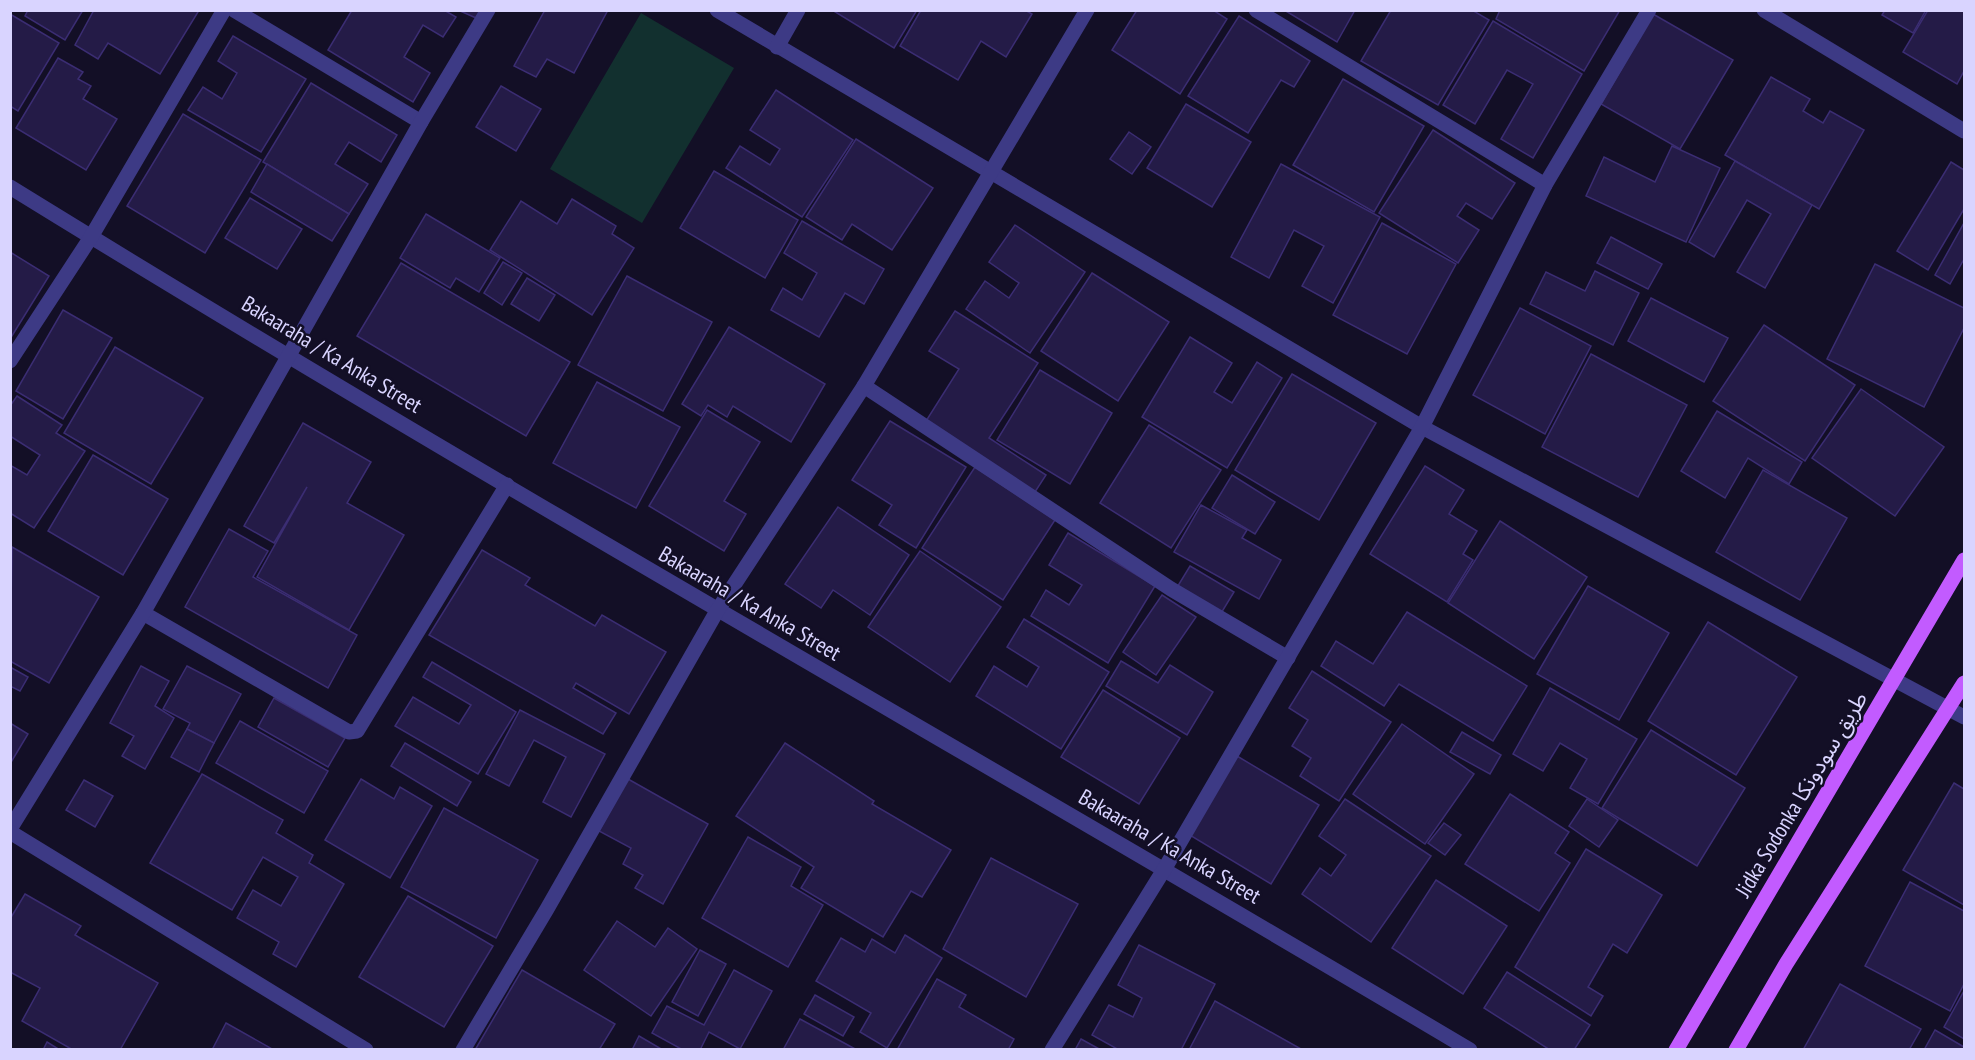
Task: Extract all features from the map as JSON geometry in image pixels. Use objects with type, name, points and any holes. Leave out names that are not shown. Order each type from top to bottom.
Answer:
[{"type":"main road","name":"Jidka Sodonka طريق سودونكا","points":[[1676,1050],[1965,560]]},
{"type":"main road","points":[[1736,1050],[1786,964],[1965,683]]},
{"type":"street","points":[[10,361],[91,237],[224,10]]},
{"type":"street","points":[[234,10],[421,122]]},
{"type":"street","points":[[366,1050],[10,831],[143,614],[291,356],[421,122],[488,10]]},
{"type":"street","points":[[717,10],[1422,427],[1896,678],[1965,717]]},
{"type":"street","points":[[777,46],[798,10]]},
{"type":"street","points":[[462,1050],[547,909],[717,611],[864,386],[1087,10]]},
{"type":"street","points":[[1256,10],[1545,185]]},
{"type":"street","points":[[1052,1050],[1165,868],[1422,427],[1545,185],[1648,10]]},
{"type":"street","points":[[1764,10],[1965,130]]},
{"type":"street","name":"Bakaaraha / Ka Anka Street","points":[[10,188],[717,611],[1165,868],[1470,1050]]},
{"type":"street","points":[[864,386],[1172,590],[1288,658]]},
{"type":"street","points":[[143,614],[349,732],[357,731],[507,485]]},
{"type":"green space","points":[[641,13],[734,68],[642,223],[550,169]]},
{"type":"building","points":[[28,10],[83,10],[65,40],[25,16]]},
{"type":"building","points":[[94,10],[195,10],[198,12],[160,74],[108,43],[98,59],[75,45]]},
{"type":"building","points":[[352,10],[444,10],[456,17],[443,37],[423,25],[404,57],[430,73],[413,102],[328,50]]},
{"type":"building","points":[[458,10],[481,10],[476,18]]},
{"type":"building","points":[[545,10],[608,10],[574,73],[547,59],[536,77],[514,66]]},
{"type":"building","points":[[832,10],[917,10],[894,48]]},
{"type":"building","points":[[921,10],[1025,10],[1032,14],[1006,57],[981,41],[958,80],[900,46]]},
{"type":"building","points":[[1137,10],[1213,10],[1227,19],[1180,94],[1112,50]]},
{"type":"building","points":[[1284,10],[1355,10],[1337,42]]},
{"type":"building","points":[[1391,10],[1472,10],[1489,20],[1438,105],[1361,61]]},
{"type":"building","points":[[1500,10],[1620,10],[1584,71],[1496,19]]},
{"type":"building","points":[[1885,10],[1926,10],[1913,33],[1882,15]]},
{"type":"building","points":[[1928,10],[1964,10],[1964,71],[1957,84],[1903,52]]},
{"type":"building","points":[[10,14],[59,43],[18,111],[10,106]]},
{"type":"building","points":[[1653,14],[1733,60],[1680,149],[1601,104]]},
{"type":"building","points":[[1239,16],[1310,61],[1294,87],[1281,80],[1248,133],[1188,96]]},
{"type":"building","points":[[1493,21],[1582,74],[1533,158],[1501,139],[1533,84],[1507,70],[1475,124],[1443,105]]},
{"type":"building","points":[[233,36],[306,79],[261,152],[188,110],[203,87],[222,99],[237,73],[218,61]]},
{"type":"building","points":[[58,58],[83,72],[78,79],[91,86],[83,99],[117,119],[86,170],[16,128]]},
{"type":"building","points":[[1771,77],[1810,99],[1803,111],[1823,123],[1830,111],[1864,130],[1819,209],[1725,155]]},
{"type":"building","points":[[1343,79],[1424,126],[1374,212],[1293,165]]},
{"type":"building","points":[[311,83],[397,135],[381,162],[349,142],[335,164],[368,184],[349,214],[263,162]]},
{"type":"building","points":[[501,86],[541,109],[516,151],[476,127]]},
{"type":"building","points":[[776,90],[853,140],[802,217],[726,168],[740,146],[770,165],[780,149],[750,130]]},
{"type":"building","points":[[1186,104],[1251,142],[1212,207],[1147,168]]},
{"type":"building","points":[[183,114],[261,160],[205,253],[127,206]]},
{"type":"building","points":[[1433,130],[1515,183],[1492,219],[1466,203],[1457,216],[1479,230],[1458,263],[1379,213]]},
{"type":"building","points":[[1129,132],[1151,147],[1132,174],[1110,159]]},
{"type":"building","points":[[856,139],[933,188],[892,250],[852,224],[842,240],[806,217]]},
{"type":"building","points":[[1672,146],[1720,168],[1686,242],[1586,196],[1604,157],[1655,182]]},
{"type":"building","points":[[1735,161],[1812,205],[1765,288],[1737,272],[1771,214],[1747,200],[1714,257],[1689,242]]},
{"type":"building","points":[[1951,162],[1964,170],[1964,209],[1928,270],[1897,251]]},
{"type":"building","points":[[267,164],[349,214],[332,241],[251,192]]},
{"type":"building","points":[[1281,164],[1380,217],[1333,303],[1302,286],[1324,246],[1294,230],[1269,278],[1231,257]]},
{"type":"building","points":[[714,171],[798,220],[765,278],[680,228]]},
{"type":"building","points":[[250,198],[302,229],[277,269],[225,238]]},
{"type":"building","points":[[572,199],[616,226],[612,234],[634,248],[592,315],[490,250],[521,201],[557,224]]},
{"type":"building","points":[[426,214],[500,258],[479,292],[456,278],[450,288],[400,258]]},
{"type":"building","points":[[802,221],[884,269],[864,304],[845,293],[819,337],[771,310],[783,288],[802,300],[817,273],[784,253]]},
{"type":"building","points":[[1382,223],[1456,264],[1407,354],[1333,315]]},
{"type":"building","points":[[1964,223],[1964,259],[1950,284],[1935,275]]},
{"type":"building","points":[[1015,225],[1085,272],[1030,353],[966,309],[985,281],[1009,298],[1019,283],[989,262]]},
{"type":"building","points":[[1611,237],[1662,264],[1648,289],[1597,263]]},
{"type":"building","points":[[10,252],[49,276],[10,339]]},
{"type":"building","points":[[503,262],[522,273],[502,305],[484,293]]},
{"type":"building","points":[[401,263],[570,362],[526,436],[357,336]]},
{"type":"building","points":[[1875,264],[1964,308],[1964,328],[1924,407],[1827,359]]},
{"type":"building","points":[[1595,271],[1639,293],[1613,345],[1530,304],[1546,272],[1585,291]]},
{"type":"building","points":[[1092,273],[1169,322],[1118,401],[1041,351]]},
{"type":"building","points":[[627,276],[712,322],[663,411],[578,365]]},
{"type":"building","points":[[527,278],[555,295],[539,321],[511,304]]},
{"type":"building","points":[[1651,298],[1728,338],[1704,382],[1628,341]]},
{"type":"building","points":[[1520,308],[1591,346],[1545,434],[1473,395]]},
{"type":"building","points":[[63,310],[112,338],[63,419],[16,391]]},
{"type":"building","points":[[955,311],[1038,363],[989,438],[1046,475],[1035,492],[926,421],[959,369],[929,351]]},
{"type":"building","points":[[1764,325],[1855,385],[1805,461],[1713,401]]},
{"type":"building","points":[[729,327],[825,384],[791,442],[733,406],[727,417],[708,405],[701,416],[682,404]]},
{"type":"building","points":[[1190,337],[1232,363],[1214,392],[1232,403],[1257,362],[1282,378],[1227,468],[1142,417]]},
{"type":"building","points":[[115,347],[203,398],[151,484],[64,433]]},
{"type":"building","points":[[1591,354],[1687,405],[1638,497],[1542,447]]},
{"type":"building","points":[[1040,370],[1112,413],[1070,484],[997,440]]},
{"type":"building","points":[[1292,374],[1376,423],[1319,520],[1235,470]]},
{"type":"building","points":[[597,382],[680,427],[636,508],[553,463]]},
{"type":"building","points":[[1861,389],[1944,447],[1895,516],[1812,458]]},
{"type":"building","points":[[17,396],[62,425],[56,433],[85,451],[34,528],[10,513],[10,465],[27,475],[40,455],[10,436],[10,406]]},
{"type":"building","points":[[707,410],[760,442],[724,501],[746,514],[724,551],[649,506]]},
{"type":"building","points":[[1717,411],[1802,462],[1789,484],[1748,458],[1725,498],[1681,471]]},
{"type":"building","points":[[890,421],[966,467],[916,548],[879,525],[892,505],[852,480]]},
{"type":"building","points":[[303,423],[371,462],[347,503],[404,535],[349,630],[257,577],[307,487],[274,543],[244,526]]},
{"type":"building","points":[[1149,425],[1221,470],[1171,548],[1100,503]]},
{"type":"building","points":[[93,455],[168,499],[123,575],[48,531]]},
{"type":"building","points":[[1425,466],[1464,490],[1449,514],[1477,531],[1463,554],[1473,560],[1447,602],[1370,554]]},
{"type":"building","points":[[975,467],[1055,520],[1003,600],[922,548]]},
{"type":"building","points":[[1763,470],[1847,518],[1800,600],[1716,552]]},
{"type":"building","points":[[1232,475],[1275,502],[1255,534],[1212,508]]},
{"type":"building","points":[[1201,505],[1247,530],[1242,538],[1281,560],[1259,599],[1174,552]]},
{"type":"building","points":[[838,507],[909,555],[870,615],[833,590],[821,608],[785,584]]},
{"type":"building","points":[[1500,521],[1587,577],[1534,659],[1448,603]]},
{"type":"building","points":[[229,529],[268,551],[253,577],[357,635],[328,688],[185,607]]},
{"type":"building","points":[[1068,533],[1155,586],[1108,663],[1031,616],[1046,590],[1069,605],[1082,585],[1049,565]]},
{"type":"building","points":[[12,547],[99,597],[49,683],[10,661]]},
{"type":"building","points":[[482,550],[530,578],[525,585],[595,626],[602,615],[666,652],[629,714],[576,683],[573,688],[616,713],[603,734],[429,635]]},
{"type":"building","points":[[920,551],[1001,607],[950,682],[868,627]]},
{"type":"building","points":[[1190,566],[1234,592],[1220,615],[1176,589]]},
{"type":"building","points":[[1588,586],[1669,633],[1619,720],[1537,674]]},
{"type":"building","points":[[1162,595],[1196,617],[1156,675],[1123,652]]},
{"type":"building","points":[[1407,612],[1527,686],[1493,741],[1399,684],[1384,706],[1321,666],[1336,641],[1373,664]]},
{"type":"building","points":[[1024,619],[1109,672],[1061,749],[976,696],[994,666],[1027,687],[1039,667],[1007,647]]},
{"type":"building","points":[[1708,622],[1797,677],[1736,775],[1648,721]]},
{"type":"building","points":[[1121,661],[1158,683],[1170,665],[1213,692],[1187,735],[1106,686]]},
{"type":"building","points":[[432,662],[516,712],[478,774],[395,726],[413,697],[459,724],[471,705],[423,677]]},
{"type":"building","points":[[141,666],[169,681],[155,706],[174,718],[145,769],[122,756],[134,736],[110,723]]},
{"type":"building","points":[[187,666],[241,694],[214,743],[187,729],[190,723],[163,709]]},
{"type":"building","points":[[10,667],[28,677],[20,691],[10,686]]},
{"type":"building","points":[[1312,671],[1391,722],[1339,801],[1300,776],[1311,758],[1292,746],[1308,720],[1289,708]]},
{"type":"building","points":[[1550,688],[1637,739],[1598,804],[1570,788],[1587,759],[1560,743],[1543,771],[1513,754]]},
{"type":"building","points":[[1103,690],[1180,738],[1139,804],[1061,757]]},
{"type":"building","points":[[274,698],[345,738],[328,767],[258,727]]},
{"type":"building","points":[[520,710],[605,754],[571,817],[543,802],[566,757],[534,740],[509,786],[486,774]]},
{"type":"building","points":[[240,721],[328,771],[304,813],[216,763]]},
{"type":"building","points":[[10,723],[28,734],[10,764]]},
{"type":"building","points":[[1402,724],[1474,774],[1425,844],[1353,794]]},
{"type":"building","points":[[187,729],[214,743],[199,772],[171,757]]},
{"type":"building","points":[[1651,730],[1745,788],[1697,866],[1602,808]]},
{"type":"building","points":[[1462,732],[1501,755],[1490,774],[1450,752]]},
{"type":"building","points":[[405,743],[471,782],[457,806],[391,766]]},
{"type":"building","points":[[785,743],[874,801],[872,804],[951,850],[922,897],[911,891],[883,937],[801,888],[814,867],[736,816]]},
{"type":"building","points":[[1232,753],[1319,805],[1271,884],[1188,834]]},
{"type":"building","points":[[202,774],[283,820],[276,833],[313,855],[309,863],[344,884],[296,967],[273,954],[279,942],[237,918],[253,890],[281,906],[298,877],[263,857],[232,910],[150,863]]},
{"type":"building","points":[[361,779],[394,799],[400,787],[432,806],[390,878],[325,840]]},
{"type":"building","points":[[628,779],[708,824],[663,904],[635,888],[643,875],[623,864],[631,848],[599,831]]},
{"type":"building","points":[[84,780],[113,796],[95,827],[66,810]]},
{"type":"building","points":[[1954,783],[1964,789],[1964,905],[1903,870]]},
{"type":"building","points":[[1510,794],[1569,832],[1555,853],[1570,863],[1539,911],[1465,864]]},
{"type":"building","points":[[1345,799],[1431,856],[1371,942],[1302,894],[1320,868],[1331,876],[1346,855],[1319,836]]},
{"type":"building","points":[[1587,799],[1618,820],[1599,847],[1569,826]]},
{"type":"building","points":[[444,808],[538,860],[496,938],[401,887]]},
{"type":"building","points":[[1444,823],[1461,835],[1445,855],[1428,843]]},
{"type":"building","points":[[748,837],[801,867],[791,886],[823,905],[788,967],[702,918]]},
{"type":"building","points":[[1586,849],[1662,895],[1627,953],[1613,944],[1588,987],[1603,996],[1591,1016],[1515,967]]},
{"type":"building","points":[[991,858],[1078,904],[1026,997],[943,949]]},
{"type":"building","points":[[1436,880],[1507,926],[1463,994],[1392,948]]},
{"type":"building","points":[[1910,882],[1964,911],[1964,984],[1950,1011],[1865,966]]},
{"type":"building","points":[[25,894],[81,926],[75,935],[158,983],[120,1050],[73,1050],[22,1021],[40,988],[10,972],[10,919]]},
{"type":"building","points":[[408,896],[493,946],[444,1027],[359,977]]},
{"type":"building","points":[[617,921],[655,947],[668,928],[697,949],[651,1016],[584,970]]},
{"type":"building","points":[[905,935],[942,958],[887,1048],[860,1032],[871,1013],[816,981],[841,938],[865,952],[872,939],[895,953]]},
{"type":"building","points":[[1139,945],[1215,984],[1181,1050],[1119,1050],[1092,1035],[1109,1005],[1133,1017],[1142,998],[1118,985]]},
{"type":"building","points":[[700,950],[726,964],[698,1016],[672,1002]]},
{"type":"building","points":[[522,970],[615,1024],[599,1050],[475,1050]]},
{"type":"building","points":[[734,970],[772,991],[740,1049],[709,1032],[700,1050],[683,1050],[652,1033],[667,1006],[704,1025]]},
{"type":"building","points":[[1507,972],[1590,1025],[1574,1050],[1550,1050],[1484,1008]]},
{"type":"building","points":[[937,979],[966,995],[959,1007],[1014,1039],[1008,1050],[897,1050]]},
{"type":"building","points":[[1840,984],[1921,1029],[1909,1050],[1803,1050]]},
{"type":"building","points":[[1964,991],[1964,1039],[1944,1027]]},
{"type":"building","points":[[815,995],[854,1017],[843,1036],[804,1014]]},
{"type":"building","points":[[1215,1001],[1301,1049],[1301,1050],[1189,1050]]},
{"type":"building","points":[[800,1019],[857,1050],[783,1050]]},
{"type":"building","points":[[226,1023],[274,1050],[212,1050]]},
{"type":"building","points":[[1935,1030],[1964,1047],[1964,1050],[1924,1050]]},
{"type":"building","points":[[639,1036],[663,1050],[632,1050]]},
{"type":"building","points":[[1081,1039],[1101,1050],[1075,1050]]},
{"type":"building","points":[[47,1042],[60,1050],[43,1050]]}]
